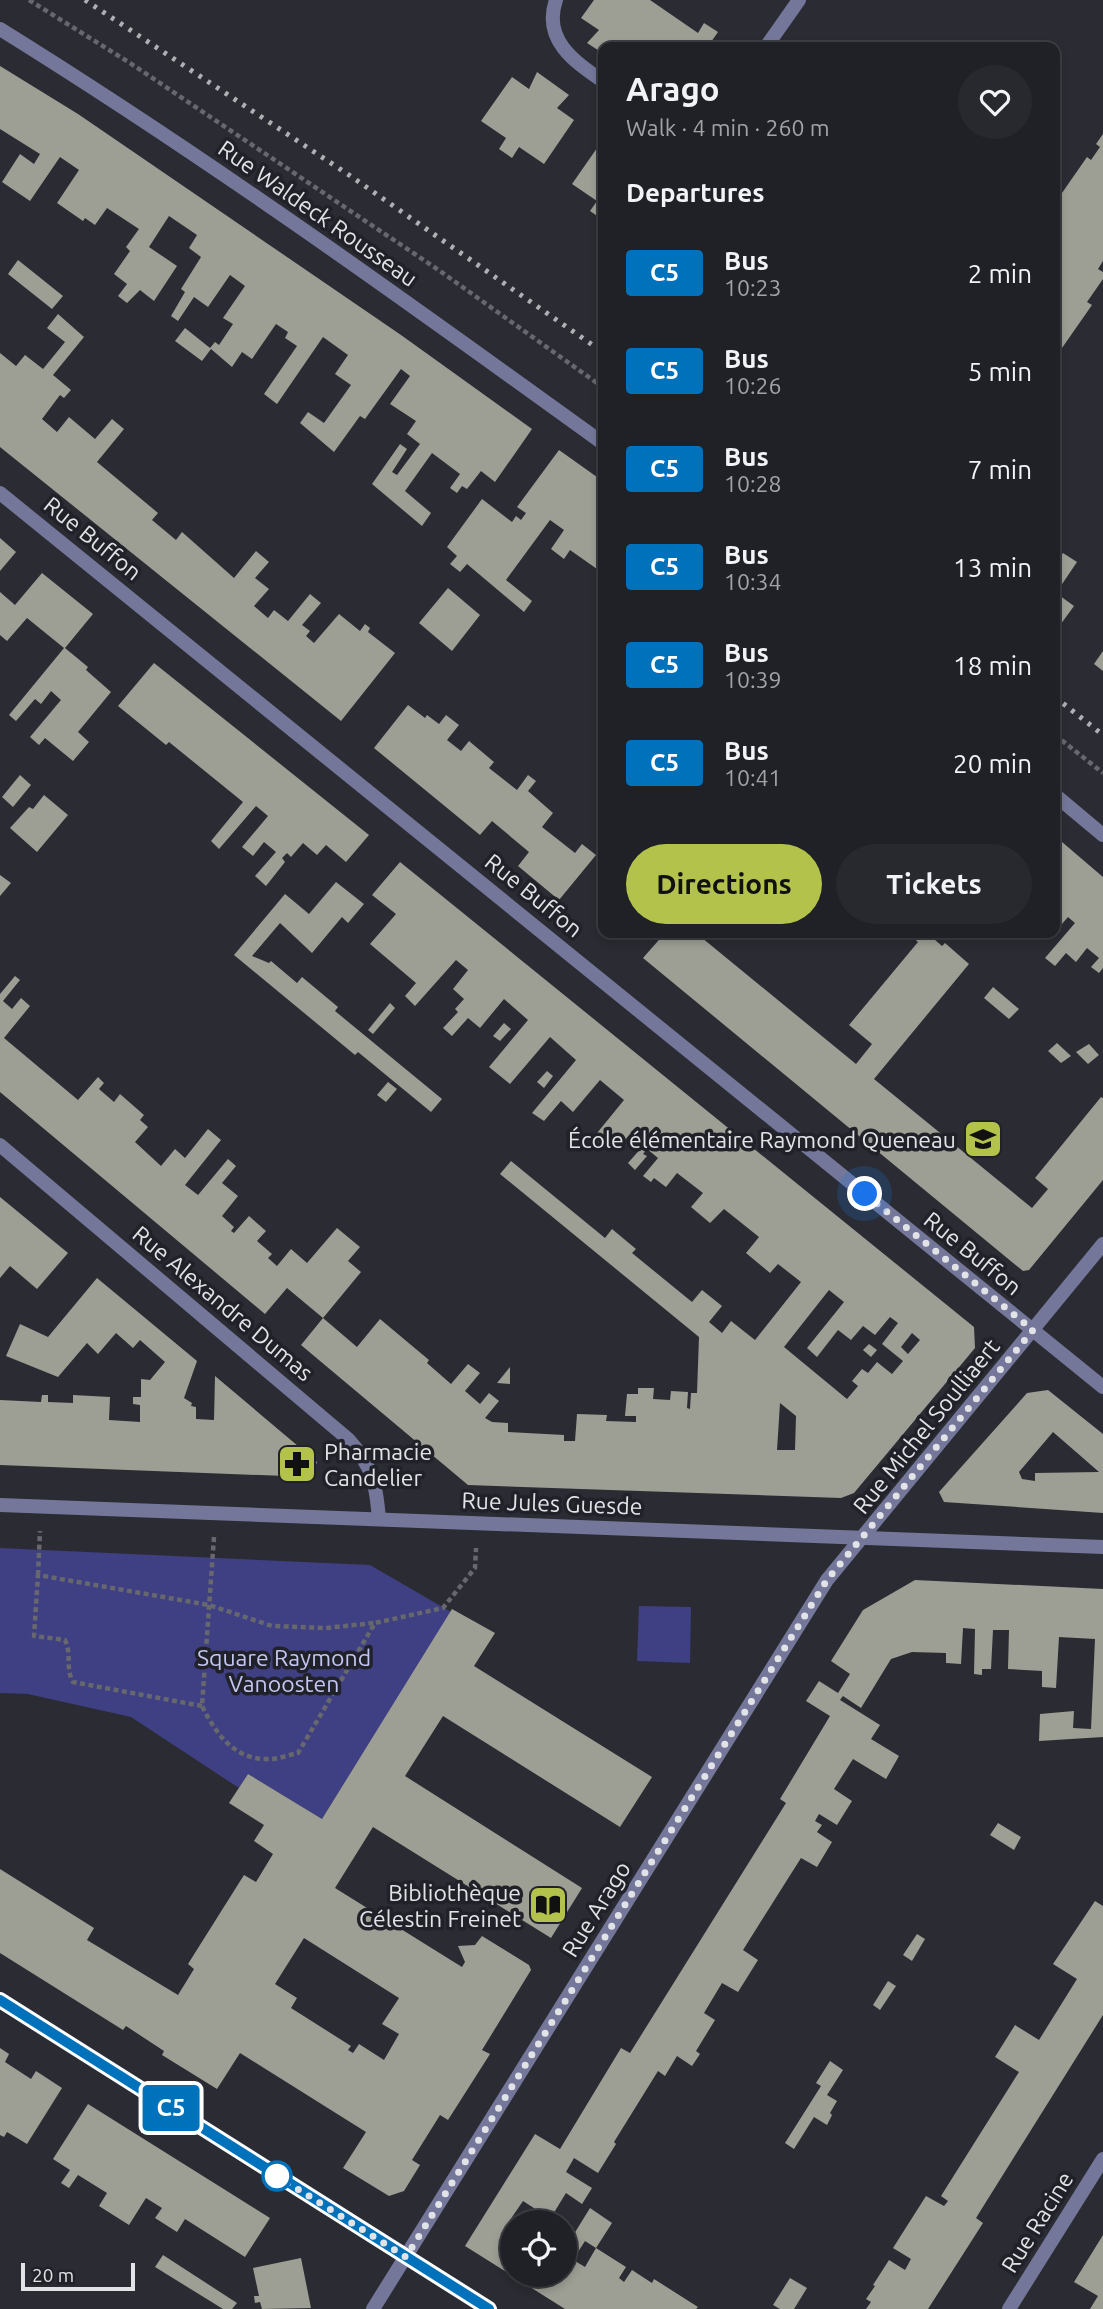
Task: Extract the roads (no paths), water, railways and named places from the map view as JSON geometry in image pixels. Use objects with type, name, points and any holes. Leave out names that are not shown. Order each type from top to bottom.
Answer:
[{"type":"street","points":[[556,0],[553,22],[557,40],[569,57],[598,78]]},
{"type":"street","points":[[770,42],[799,0]]},
{"type":"street","name":"Rue Waldeck Rousseau","points":[[0,29],[151,125],[274,208],[598,440]]},
{"type":"street","name":"Rue Buffon","points":[[0,493],[1103,1387]]},
{"type":"street","points":[[1060,799],[1103,835]]},
{"type":"street","name":"Rue Alexandre Dumas","points":[[0,1145],[348,1439],[367,1462],[372,1474],[376,1486],[379,1519]]},
{"type":"street","name":"Rue Michel Soulliaert","points":[[863,1538],[1103,1244]]},
{"type":"street","name":"Rue Jules Guesde","points":[[0,1505],[1103,1547]]},
{"type":"street","name":"Rue Arago","points":[[373,2309],[827,1580],[863,1538]]},
{"type":"street","points":[[0,2000],[488,2309]]},
{"type":"street","name":"Rue Racine","points":[[1009,2309],[1103,2159]]},
{"type":"railway","points":[[85,0],[349,175],[598,349]]},
{"type":"railway","points":[[1060,701],[1103,735]]},
{"type":"place","name":"École élémentaire Raymond Queneau","points":[[983,1139]]},
{"type":"place","name":"Pharmacie Candelier","points":[[297,1464]]},
{"type":"place","name":"Bibliothèque Célestin Freinet","points":[[548,1905]]},
{"type":"park label","name":"Square Raymond Vanoosten","points":[[284,1670]]}]
